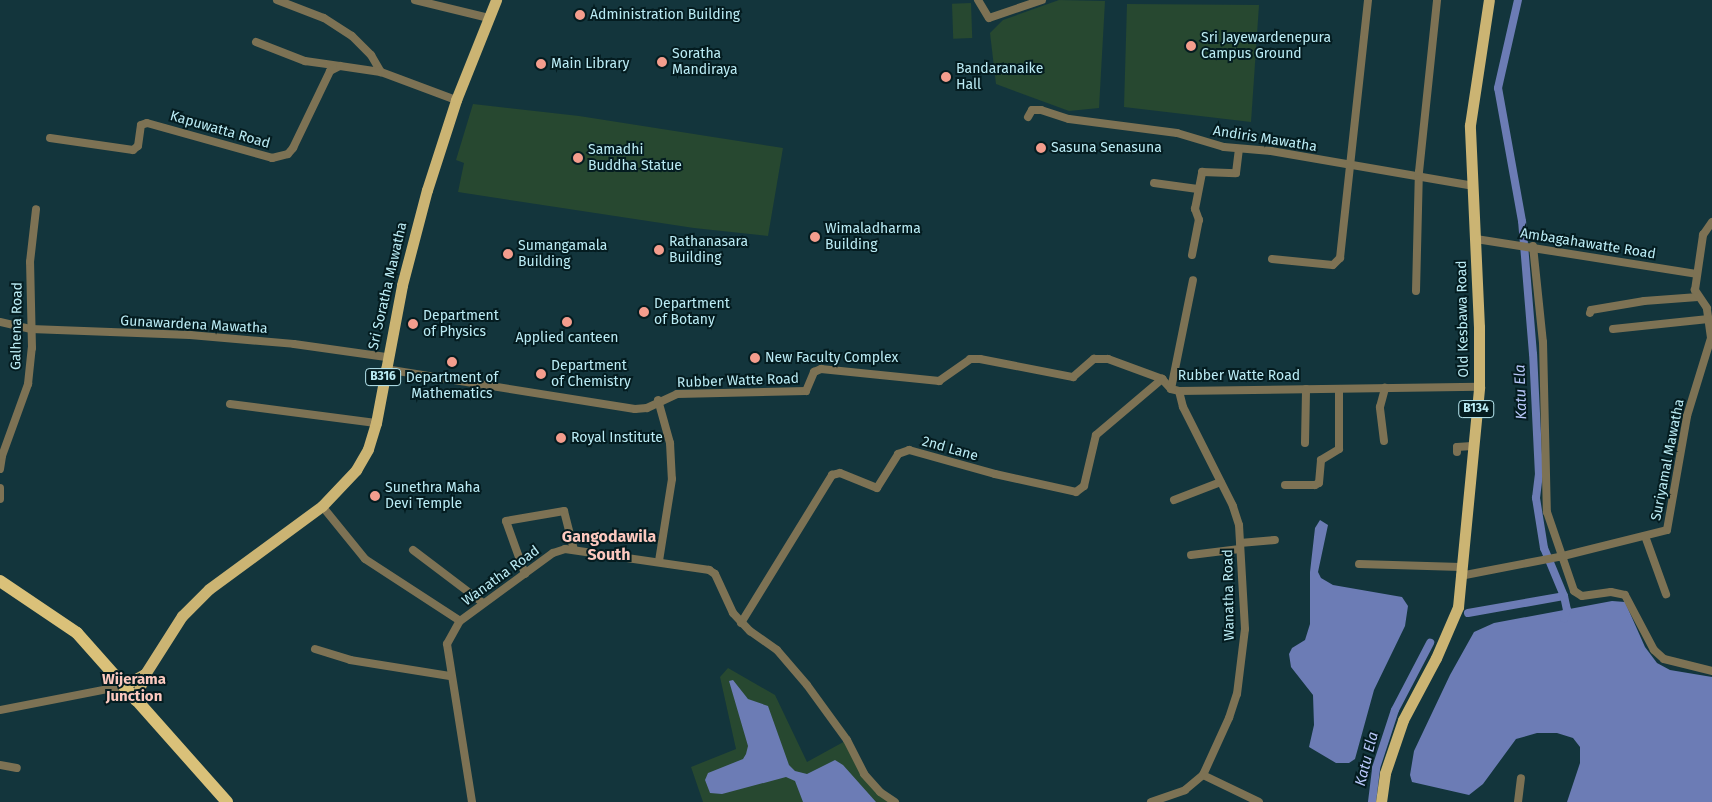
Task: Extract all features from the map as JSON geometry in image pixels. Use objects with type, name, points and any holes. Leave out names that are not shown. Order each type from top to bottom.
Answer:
[{"type":"highway","points":[[0,581],[78,633],[226,802]]},
{"type":"main road","name":"Sri Soratha Mawatha","points":[[135,700],[145,674],[182,616],[209,589],[322,506],[356,470],[368,449],[376,423],[386,357],[427,190],[456,100],[496,0]]},
{"type":"main road","name":"Old Kesbawa Road","points":[[1381,802],[1385,773],[1403,720],[1436,658],[1458,607],[1479,387],[1471,112],[1489,0]]},
{"type":"main road","name":"Sri Soratha Mawatha","points":[[123,686],[145,674]]},
{"type":"street","points":[[277,0],[324,18],[352,36],[371,55],[381,72]]},
{"type":"street","points":[[415,0],[489,18]]},
{"type":"street","points":[[978,0],[989,18],[1042,0]]},
{"type":"street","points":[[1272,259],[1338,263],[1368,0]]},
{"type":"street","points":[[1416,290],[1419,178],[1437,0]]},
{"type":"street","points":[[256,42],[305,61],[381,72],[456,100]]},
{"type":"street","name":"Kapuwatta Road","points":[[50,138],[133,150],[138,146],[141,125],[147,123],[251,154],[272,158],[288,154],[330,72],[340,66]]},
{"type":"street","name":"Andiris Mawatha","points":[[1028,117],[1032,110],[1041,110],[1069,119],[1177,133],[1240,149],[1271,151],[1349,167],[1474,186]]},
{"type":"street","points":[[1192,255],[1199,220],[1195,209],[1202,172],[1236,173],[1240,149]]},
{"type":"street","points":[[1154,183],[1198,189]]},
{"type":"street","name":"Galhena Road","points":[[0,469],[2,456],[28,384],[31,328],[30,262],[36,209]]},
{"type":"street","name":"Suriyamal Mawatha","points":[[1359,564],[1461,571],[1541,561],[1667,530],[1687,416],[1711,338],[1707,308],[1695,290],[1703,235],[1712,222]]},
{"type":"street","name":"Ambagahawatte Road","points":[[1476,239],[1533,246],[1696,274]]},
{"type":"street","points":[[1533,246],[1543,342],[1546,504],[1560,557],[1576,594],[1625,595],[1654,650],[1664,660],[1712,671]]},
{"type":"street","points":[[1175,390],[1193,280]]},
{"type":"street","points":[[1590,313],[1592,310],[1644,301],[1698,297]]},
{"type":"street","points":[[1613,329],[1708,319]]},
{"type":"street","name":"Gunawardena Mawatha","points":[[0,322],[31,328],[227,338],[386,357]]},
{"type":"street","name":"Rubber Watte Road","points":[[384,369],[635,409],[647,408],[658,400],[677,394],[806,390],[814,372],[821,368],[939,381],[970,360],[1072,377],[1094,359],[1108,358],[1162,379],[1175,390],[1479,387]]},
{"type":"street","name":"2nd Lane","points":[[742,623],[832,475],[840,473],[877,488],[898,454],[909,450],[995,474],[1076,492],[1084,486],[1096,435],[1162,379]]},
{"type":"street","points":[[1384,442],[1380,407],[1385,388]]},
{"type":"street","points":[[1305,443],[1306,389]]},
{"type":"street","points":[[1285,485],[1315,485],[1319,483],[1321,460],[1339,449],[1339,389]]},
{"type":"street","name":"Wanatha Road","points":[[1151,802],[1185,790],[1203,775],[1230,718],[1237,694],[1245,630],[1240,546],[1233,506],[1175,390]]},
{"type":"street","points":[[658,400],[670,443],[672,479],[658,561]]},
{"type":"street","points":[[230,404],[376,423]]},
{"type":"street","points":[[1457,452],[1457,447],[1472,446]]},
{"type":"street","points":[[1174,500],[1221,482]]},
{"type":"street","points":[[0,488],[0,499]]},
{"type":"street","points":[[322,506],[365,559],[460,621]]},
{"type":"street","points":[[525,574],[506,521],[564,511],[574,550]]},
{"type":"street","points":[[1645,536],[1666,594]]},
{"type":"street","points":[[1191,555],[1275,540]]},
{"type":"street","points":[[413,550],[483,604]]},
{"type":"street","name":"Wanatha Road","points":[[472,802],[450,676],[447,644],[460,621],[553,553],[574,550],[658,561],[709,570],[715,574],[734,614],[742,623],[777,650],[807,684],[847,740],[864,774],[880,792],[895,802]]},
{"type":"street","points":[[315,649],[350,660],[450,676]]},
{"type":"street","points":[[0,710],[123,686]]},
{"type":"street","points":[[0,766],[17,768]]},
{"type":"street","points":[[1203,775],[1260,802]]},
{"type":"street","points":[[1518,802],[1521,778]]},
{"type":"green space","points":[[1059,0],[1105,1],[1099,108],[1069,111],[996,84],[990,33],[1003,20]]},
{"type":"green space","points":[[971,3],[972,38],[953,39],[952,4]]},
{"type":"green space","name":"Sri Jayewardenepura Campus Ground","points":[[1127,4],[1259,5],[1251,122],[1124,107]]},
{"type":"green space","points":[[473,104],[579,116],[783,148],[768,236],[694,228],[458,192],[464,163],[456,160]]},
{"type":"green space","points":[[728,668],[775,695],[807,762],[847,740],[864,774],[895,802],[703,802],[691,767],[736,749],[720,677]]},
{"type":"water","points":[[1320,520],[1328,525],[1318,572],[1321,578],[1333,585],[1402,597],[1408,606],[1405,626],[1374,690],[1355,759],[1349,763],[1336,763],[1309,747],[1314,725],[1313,695],[1291,667],[1289,654],[1292,648],[1305,640],[1310,624],[1310,572],[1315,528]]},
{"type":"water","points":[[1612,601],[1625,602],[1645,647],[1657,663],[1670,670],[1712,677],[1712,802],[1567,802],[1580,763],[1580,747],[1573,738],[1557,733],[1537,733],[1516,739],[1483,784],[1469,795],[1412,782],[1410,775],[1414,751],[1450,675],[1474,632],[1494,623]]},
{"type":"water","points":[[733,680],[748,699],[768,706],[789,765],[795,771],[807,774],[835,760],[843,765],[876,802],[803,802],[795,781],[786,777],[722,794],[710,793],[705,780],[708,773],[743,759],[748,746],[729,681]]},
{"type":"waterway","name":"Katu Ela","points":[[1468,613],[1564,596],[1544,548],[1536,498],[1539,475],[1533,354],[1522,221],[1498,88],[1518,0]]},
{"type":"waterway","points":[[1564,596],[1567,610],[1564,619]]},
{"type":"waterway","name":"Katu Ela","points":[[1372,802],[1376,768],[1395,710],[1430,643]]},
{"type":"place","name":"Administration Building","points":[[580,15]]},
{"type":"place","name":"Sri Jayewardenepura Campus Ground","points":[[1191,46]]},
{"type":"place","name":"Soratha Mandiraya","points":[[662,62]]},
{"type":"place","name":"Main Library","points":[[541,64]]},
{"type":"place","name":"Bandaranaike Hall","points":[[946,77]]},
{"type":"place","name":"Sasuna Senasuna","points":[[1041,148]]},
{"type":"place","name":"Samadhi Buddha Statue","points":[[578,158]]},
{"type":"place","name":"Wimaladharma Building","points":[[815,237]]},
{"type":"place","name":"Rathanasara Building","points":[[659,250]]},
{"type":"place","name":"Sumangamala Building","points":[[508,254]]},
{"type":"place","name":"Department of Botany","points":[[644,312]]},
{"type":"place","name":"Applied canteen","points":[[567,322]]},
{"type":"place","name":"Department of Physics","points":[[413,324]]},
{"type":"place","name":"New Faculty Complex","points":[[755,358]]},
{"type":"place","name":"Department of Mathematics","points":[[452,362]]},
{"type":"place","name":"Department of Chemistry","points":[[541,374]]},
{"type":"place","name":"Royal Institute","points":[[561,438]]},
{"type":"place","name":"Sunethra Maha Devi Temple","points":[[375,496]]},
{"type":"district","name":"Gangodawila South","points":[[609,546]]},
{"type":"district","name":"Wijerama Junction","points":[[134,688]]}]
